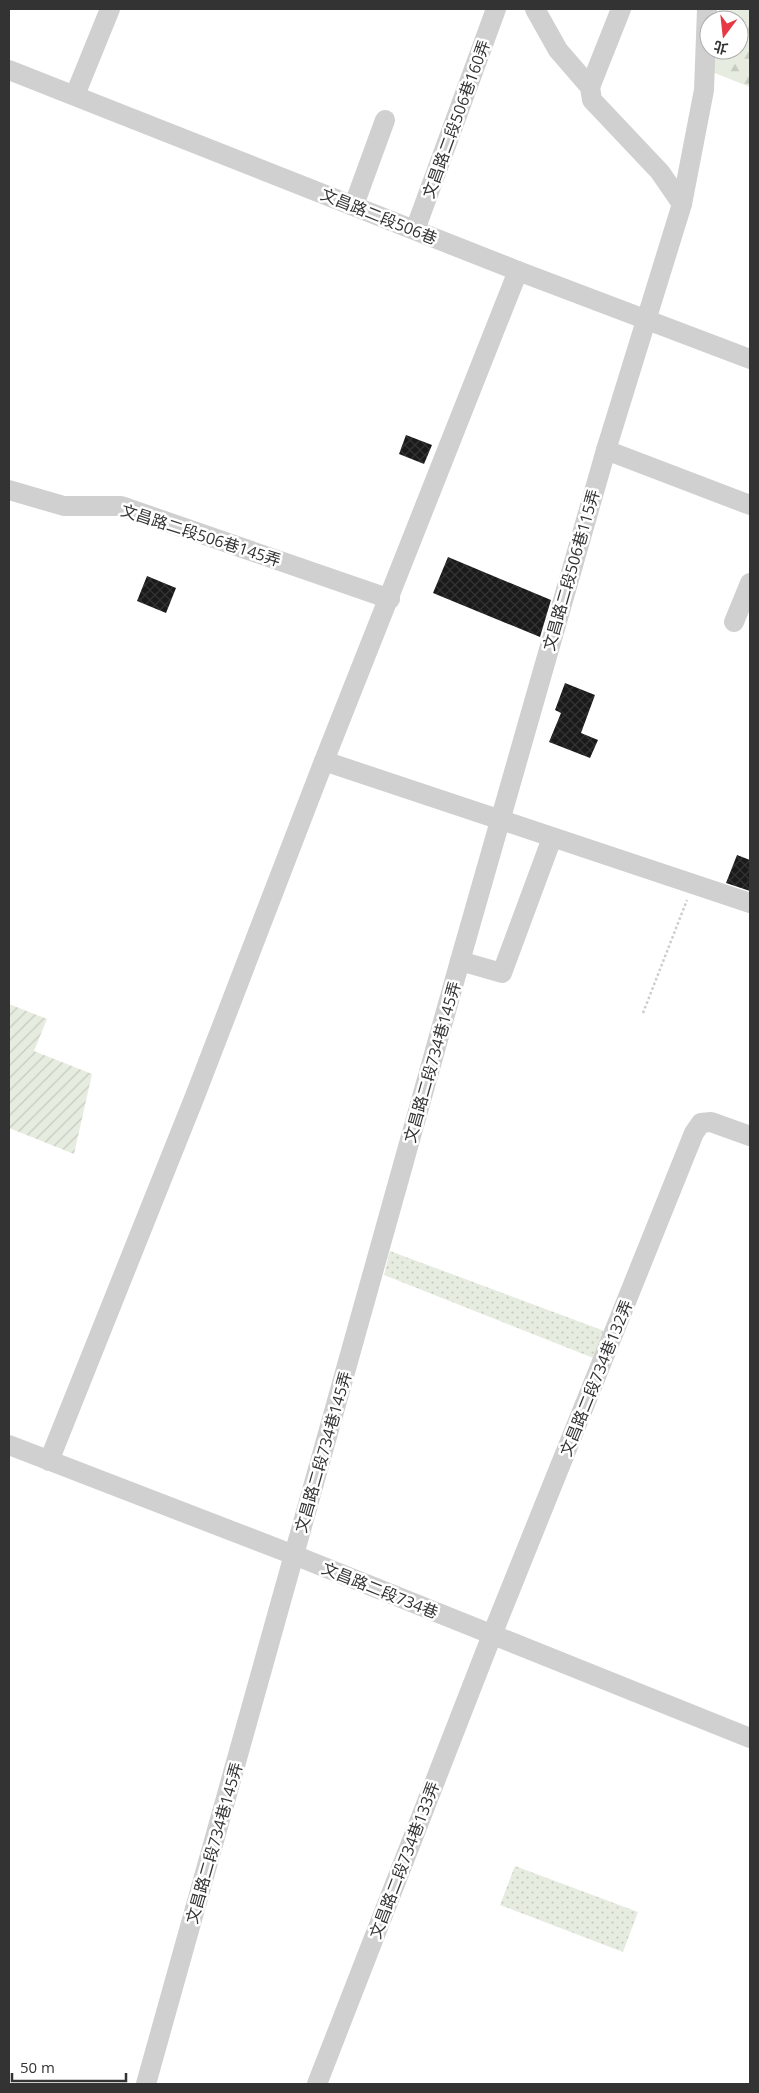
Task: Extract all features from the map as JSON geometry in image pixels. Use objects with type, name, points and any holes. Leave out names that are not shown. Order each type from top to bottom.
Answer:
[{"type":"street","points":[[75,95],[110,9]]},
{"type":"street","name":"文昌路二段506巷160弄","points":[[416,230],[496,9]]},
{"type":"street","points":[[535,9],[558,50],[590,87]]},
{"type":"street","points":[[621,9],[590,87],[592,100],[660,172],[682,204]]},
{"type":"street","name":"文昌路二段506巷115弄","points":[[500,821],[606,450],[682,204],[704,90],[707,9]]},
{"type":"street","name":"文昌路二段506巷","points":[[9,70],[518,271],[750,359]]},
{"type":"street","points":[[354,205],[385,120]]},
{"type":"street","points":[[49,1461],[196,1096],[324,761],[390,599],[518,271]]},
{"type":"street","points":[[606,450],[750,505]]},
{"type":"street","name":"文昌路二段506巷145弄","points":[[9,490],[64,506],[121,506],[390,599]]},
{"type":"street","points":[[734,622],[750,583]]},
{"type":"street","points":[[324,761],[750,903]]},
{"type":"street","name":"文昌路二段734巷145弄","points":[[146,2084],[500,821]]},
{"type":"street","points":[[460,961],[502,973],[552,838]]},
{"type":"street","name":"文昌路二段734巷132弄","points":[[492,1635],[694,1133],[701,1123],[710,1122],[750,1136]]},
{"type":"street","name":"文昌路二段734巷","points":[[9,1445],[294,1555],[750,1738]]},
{"type":"street","name":"文昌路二段734巷133弄","points":[[317,2084],[492,1635]]},
{"type":"path","points":[[643,1013],[693,884]]},
{"type":"green space","points":[[750,9],[750,87],[712,72],[714,60],[749,60],[749,10],[718,10]]},
{"type":"green space","points":[[9,1004],[47,1019],[34,1051],[92,1074],[74,1154],[9,1128]]},
{"type":"green space","points":[[390,1251],[607,1332],[596,1359],[384,1275]]},
{"type":"green space","points":[[515,1866],[638,1912],[623,1952],[500,1905]]},
{"type":"building","points":[[406,435],[432,445],[424,464],[399,454]]},
{"type":"building","points":[[448,557],[551,600],[540,637],[433,593]]},
{"type":"building","points":[[147,576],[176,588],[166,613],[137,601]]},
{"type":"building","points":[[565,683],[595,695],[581,733],[598,740],[590,758],[549,742],[561,713],[555,710]]},
{"type":"building","points":[[737,855],[750,860],[750,891],[726,883]]}]
